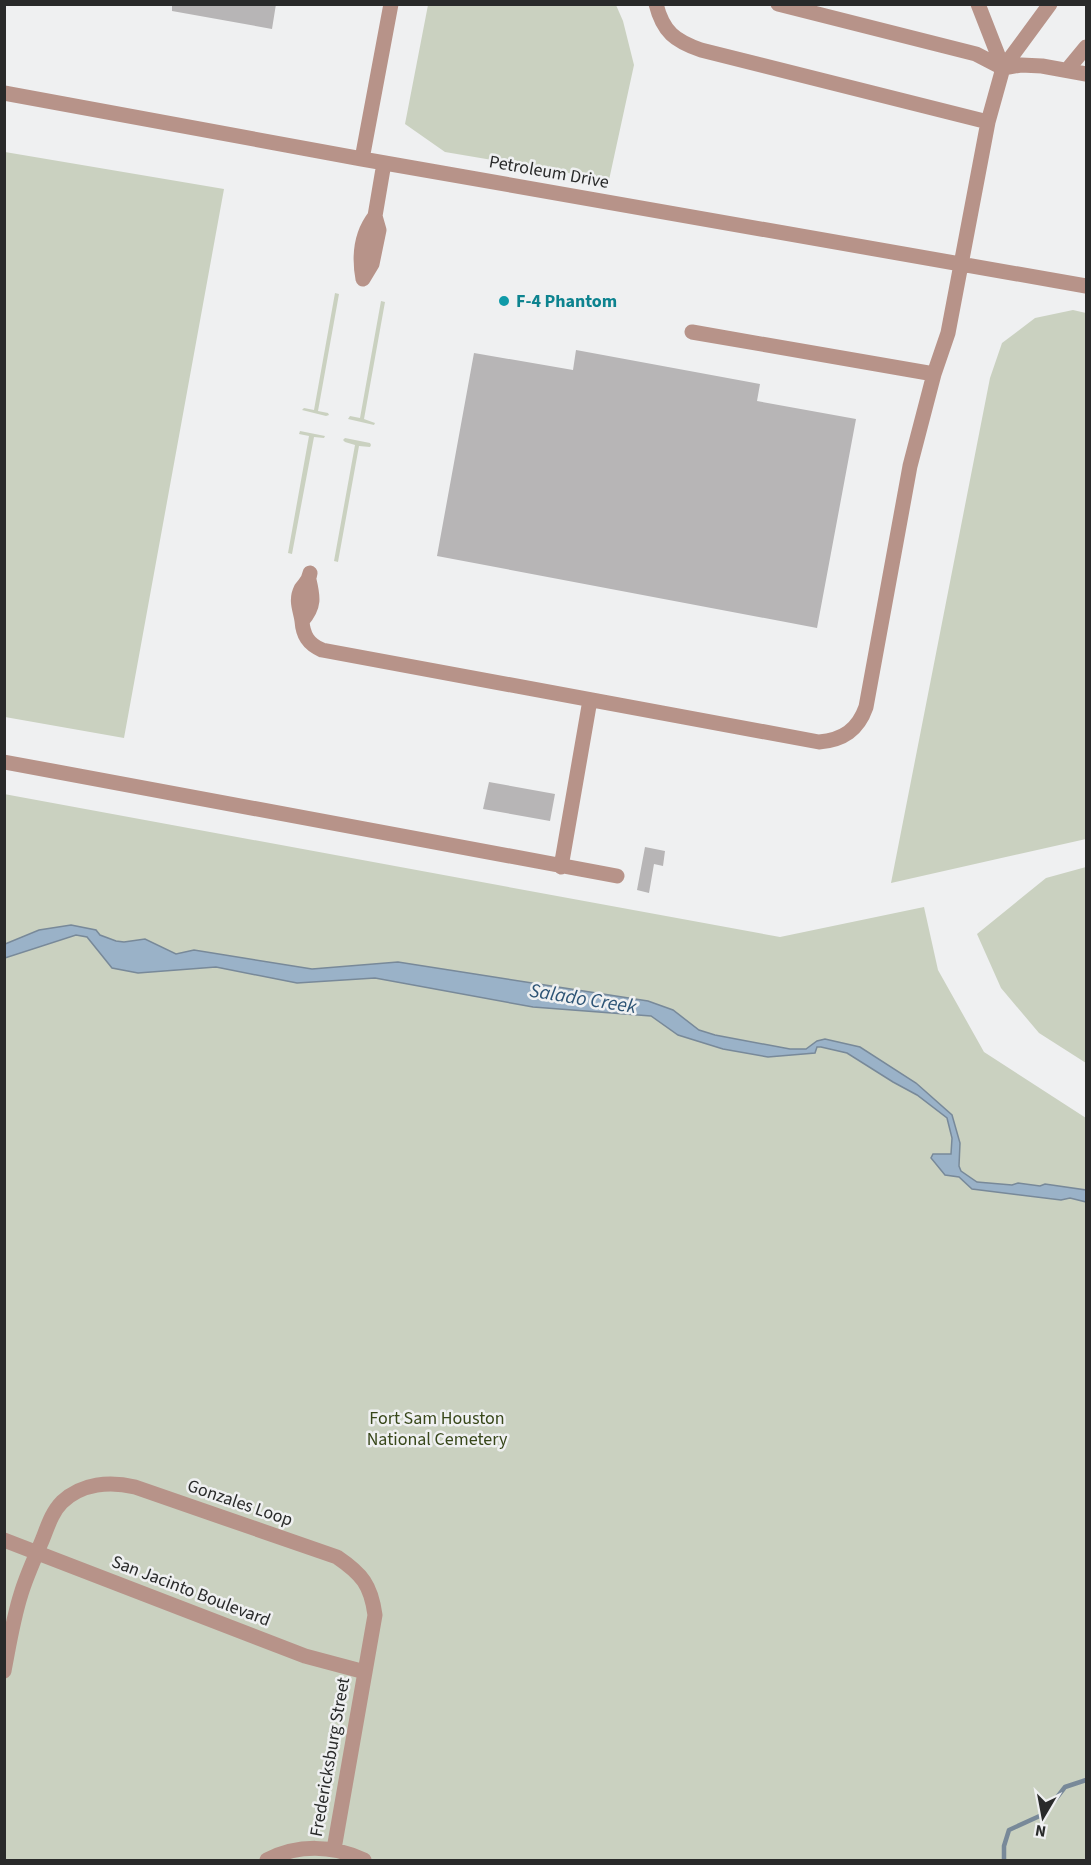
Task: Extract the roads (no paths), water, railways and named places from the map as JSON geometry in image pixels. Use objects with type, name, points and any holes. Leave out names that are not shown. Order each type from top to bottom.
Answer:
[{"type":"street","points":[[363,159],[391,4]]},
{"type":"street","points":[[656,4],[658,15],[672,36],[682,43],[701,50],[988,122]]},
{"type":"street","points":[[778,4],[976,54],[1003,68],[1021,65],[1086,74]]},
{"type":"street","points":[[978,4],[1003,68]]},
{"type":"street","points":[[310,576],[301,590],[297,609],[306,638],[322,650],[819,742],[842,738],[863,717],[866,707],[910,466],[934,374],[948,333],[988,122],[1003,68],[1050,4]]},
{"type":"street","points":[[1067,70],[1086,46]]},
{"type":"street","name":"Petroleum Drive","points":[[4,93],[384,163],[1086,286]]},
{"type":"street","points":[[375,216],[384,163]]},
{"type":"street","points":[[692,332],[934,374]]},
{"type":"street","points":[[561,867],[590,700]]},
{"type":"street","points":[[4,762],[617,876]]},
{"type":"street","name":"Gonzales Loop","points":[[4,1671],[21,1593],[51,1518],[62,1503],[78,1491],[117,1482],[337,1557],[353,1568],[366,1582],[373,1597],[375,1615],[365,1672]]},
{"type":"street","name":"San Jacinto Boulevard","points":[[4,1540],[305,1656],[365,1672]]},
{"type":"street","name":"Fredericksburg Street","points":[[334,1849],[365,1672]]},
{"type":"street","points":[[267,1860],[294,1850],[314,1848],[334,1849],[364,1860]]},
{"type":"water","name":"Salado Creek","points":[[71,925],[96,930],[100,935],[116,941],[145,939],[176,954],[194,950],[312,969],[398,962],[648,1001],[673,1010],[699,1030],[790,1049],[806,1049],[817,1041],[825,1039],[860,1047],[916,1083],[952,1115],[960,1143],[959,1166],[961,1171],[977,1182],[1040,1186],[1045,1184],[1086,1190],[1086,1202],[1070,1198],[1061,1200],[972,1189],[959,1177],[945,1175],[931,1158],[933,1154],[951,1154],[952,1138],[947,1118],[917,1095],[847,1053],[817,1047],[815,1053],[768,1057],[723,1049],[678,1035],[651,1016],[533,1007],[375,978],[297,983],[216,967],[138,973],[112,968],[87,937],[76,935],[5,958],[5,944],[39,930]]},
{"type":"waterway","points":[[1004,1860],[1004,1846],[1009,1830],[1044,1814],[1065,1787],[1086,1780]]},
{"type":"place","name":"F-4 Phantom","points":[[504,301]]},
{"type":"park label","name":"Fort Sam Houston National Cemetery","points":[[437,1428]]}]
